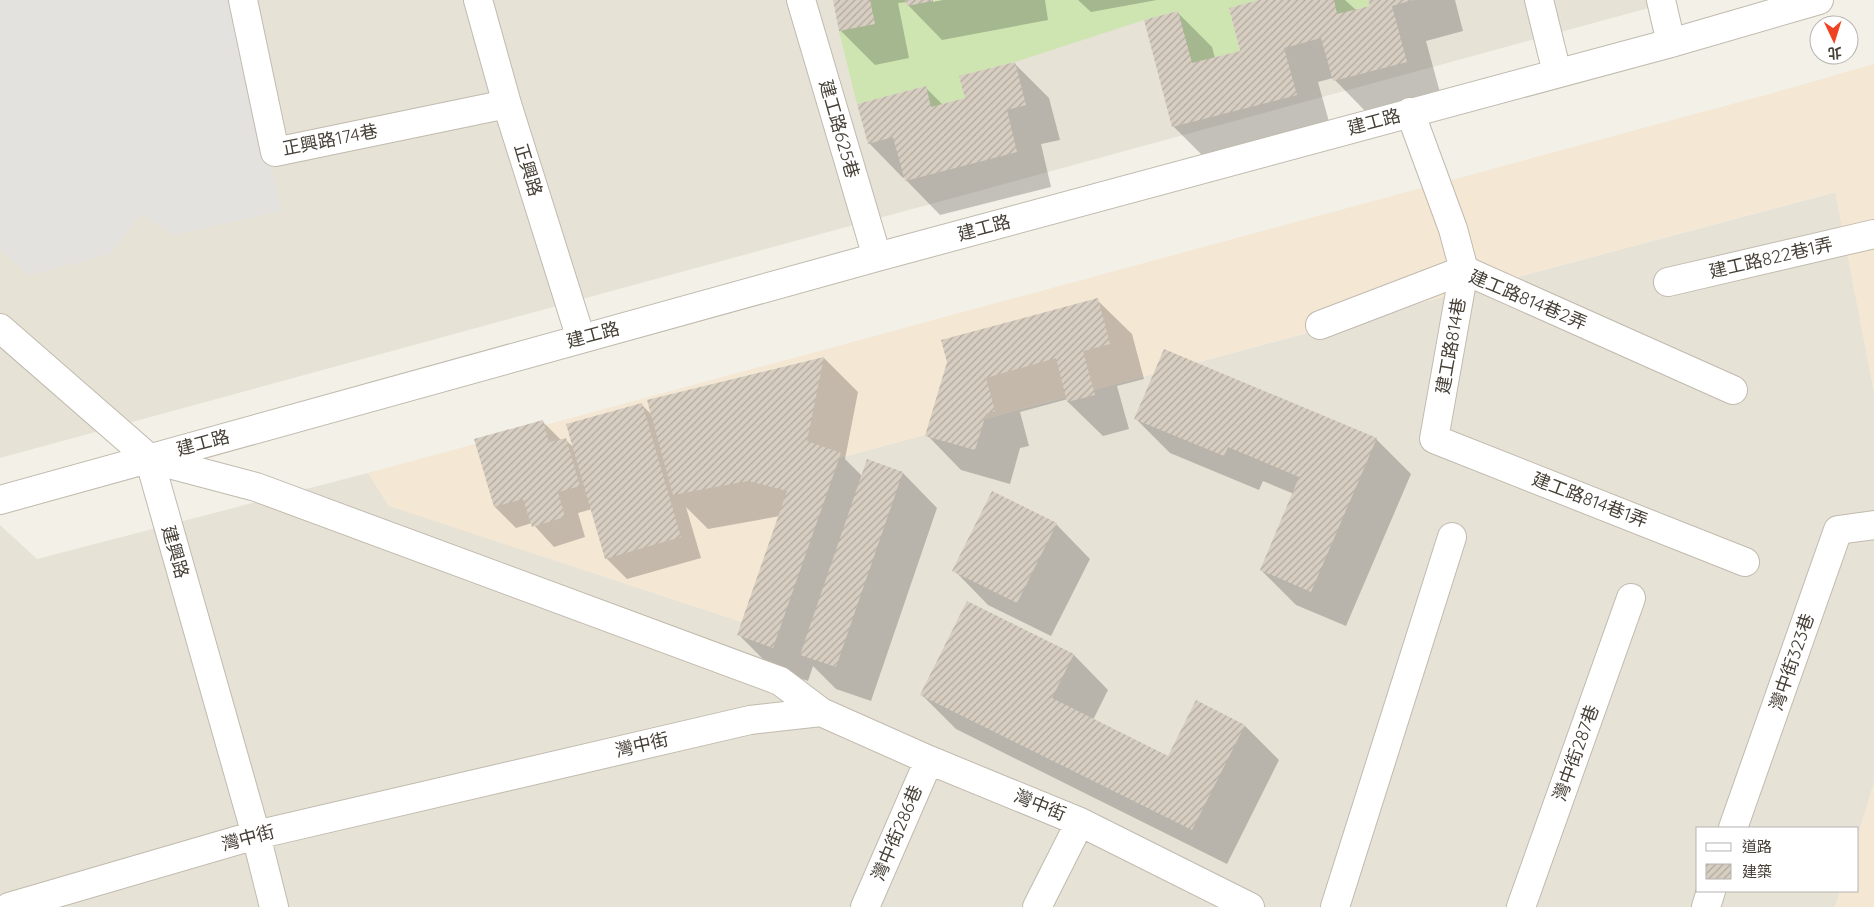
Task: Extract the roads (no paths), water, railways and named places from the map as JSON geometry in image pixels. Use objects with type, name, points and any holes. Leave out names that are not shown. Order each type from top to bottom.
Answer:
[{"type":"street","name":"正興路174巷","points":[[243,0],[275,152],[507,104]]},
{"type":"street","name":"正興路","points":[[478,0],[507,104],[581,339]]},
{"type":"street","name":"建工路625巷","points":[[801,0],[877,257]]},
{"type":"street","points":[[1539,0],[1558,73]]},
{"type":"street","points":[[1661,0],[1671,43]]},
{"type":"street","name":"建工路","points":[[0,500],[877,257],[1671,43],[1819,0]]},
{"type":"street","name":"建工路814巷","points":[[1410,112],[1454,229],[1464,270],[1434,439]]},
{"type":"street","name":"建工路822巷1弄","points":[[1668,282],[1874,234]]},
{"type":"street","name":"建工路814巷2弄","points":[[1320,325],[1464,270],[1734,390]]},
{"type":"street","points":[[0,328],[149,458]]},
{"type":"street","name":"建工路814巷1弄","points":[[1434,439],[1746,562]]},
{"type":"street","name":"建工路","points":[[149,458],[256,488],[770,678],[780,682],[821,712]]},
{"type":"street","name":"建興路","points":[[149,458],[256,835],[274,907]]},
{"type":"street","name":"灣中街323巷","points":[[1733,827],[1838,530],[1874,525]]},
{"type":"street","points":[[1335,907],[1452,537]]},
{"type":"street","name":"灣中街287巷","points":[[1521,907],[1631,598]]},
{"type":"street","name":"灣中街","points":[[9,907],[256,835],[750,720],[821,712],[929,760],[1080,822],[1250,907]]},
{"type":"street","name":"灣中街286巷","points":[[865,907],[929,760]]},
{"type":"street","points":[[1037,907],[1080,822]]},
{"type":"street","points":[[1706,907],[1711,892]]}]
